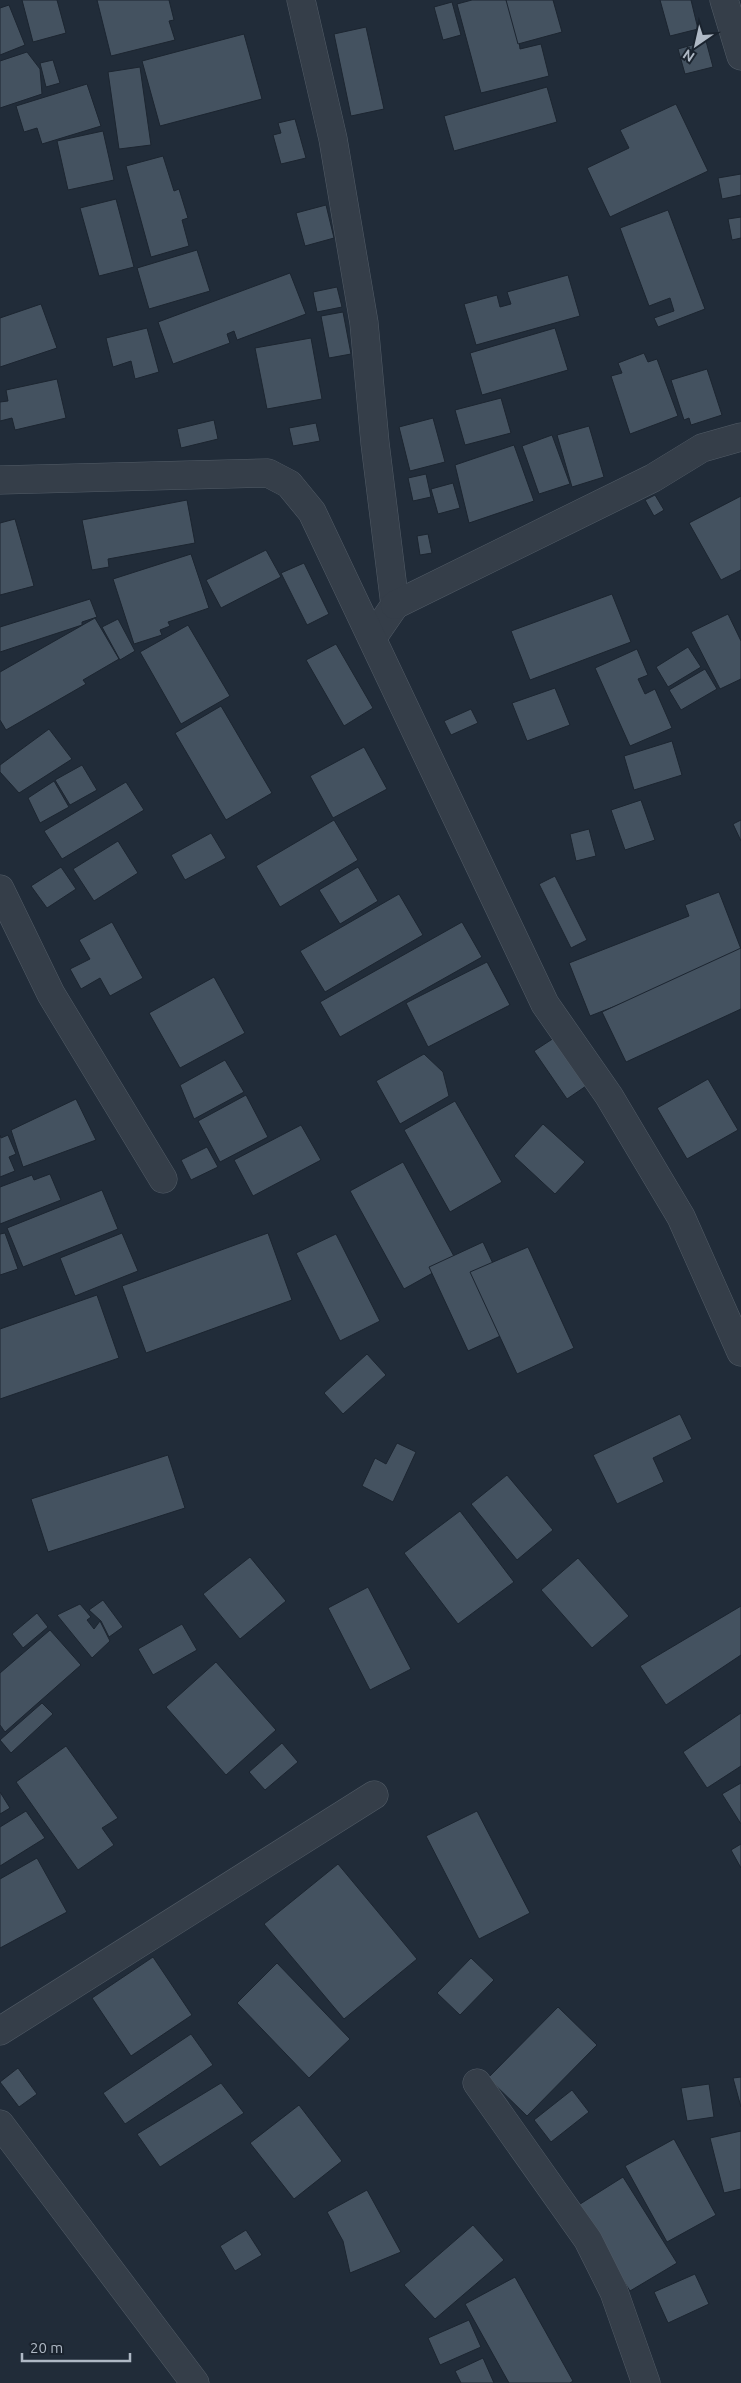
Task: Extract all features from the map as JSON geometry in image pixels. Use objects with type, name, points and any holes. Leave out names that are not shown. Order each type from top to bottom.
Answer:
[{"type":"street","points":[[301,0],[333,138],[364,323],[375,443],[395,605]]},
{"type":"street","points":[[724,0],[741,56]]},
{"type":"street","points":[[373,637],[395,605],[644,482],[702,448],[741,437]]},
{"type":"street","points":[[0,480],[268,473],[289,484],[312,512],[373,637],[545,1004],[608,1096],[681,1217],[741,1352]]},
{"type":"street","points":[[0,889],[51,994],[163,1179]]},
{"type":"street","points":[[0,2031],[374,1795]]},
{"type":"street","points":[[477,2083],[588,2240],[614,2292],[646,2383]]},
{"type":"street","points":[[0,2124],[195,2383]]},
{"type":"building","points":[[22,0],[57,0],[66,33],[33,42]]},
{"type":"building","points":[[97,0],[169,0],[174,20],[169,21],[175,40],[111,56]]},
{"type":"building","points":[[472,0],[529,0],[538,35],[519,40],[520,49],[541,44],[549,76],[481,93],[457,4]]},
{"type":"building","points":[[506,0],[553,0],[562,32],[518,44]]},
{"type":"building","points":[[660,0],[691,0],[698,29],[670,36]]},
{"type":"building","points":[[452,2],[461,35],[443,40],[434,7]]},
{"type":"building","points":[[9,5],[25,45],[0,55],[0,8]]},
{"type":"building","points":[[366,27],[384,109],[351,116],[334,34]]},
{"type":"building","points":[[244,34],[262,99],[160,126],[142,61]]},
{"type":"building","points":[[706,41],[713,67],[685,74],[678,49]]},
{"type":"building","points":[[27,52],[40,69],[42,94],[0,108],[0,61]]},
{"type":"building","points":[[53,60],[60,83],[46,87],[40,63]]},
{"type":"building","points":[[140,67],[151,145],[119,149],[108,72]]},
{"type":"building","points":[[87,84],[101,126],[42,144],[37,128],[24,132],[16,106]]},
{"type":"building","points":[[547,87],[557,122],[454,151],[444,116]]},
{"type":"building","points":[[676,104],[708,171],[610,217],[587,168],[629,148],[620,130]]},
{"type":"building","points":[[295,119],[306,158],[281,164],[273,135],[281,133],[278,123]]},
{"type":"building","points":[[103,131],[114,180],[68,190],[57,141]]},
{"type":"building","points":[[163,156],[174,191],[179,189],[188,218],[182,220],[189,246],[151,257],[126,166]]},
{"type":"building","points":[[741,174],[741,195],[722,199],[718,178]]},
{"type":"building","points":[[116,199],[134,267],[99,276],[80,208]]},
{"type":"building","points":[[326,205],[334,238],[305,246],[296,213]]},
{"type":"building","points":[[668,210],[705,309],[658,327],[654,318],[674,311],[670,298],[649,306],[620,228]]},
{"type":"building","points":[[741,217],[741,238],[732,240],[728,219]]},
{"type":"building","points":[[197,250],[210,291],[149,309],[137,268]]},
{"type":"building","points":[[290,273],[306,314],[237,340],[234,331],[227,334],[230,343],[173,364],[158,322]]},
{"type":"building","points":[[568,275],[580,316],[476,345],[464,304],[497,295],[500,307],[511,304],[507,292]]},
{"type":"building","points":[[337,287],[342,307],[317,312],[313,292]]},
{"type":"building","points":[[41,304],[57,348],[0,367],[0,318]]},
{"type":"building","points":[[343,312],[351,354],[329,358],[321,316]]},
{"type":"building","points":[[147,328],[159,372],[135,379],[131,361],[113,367],[106,338]]},
{"type":"building","points":[[555,328],[568,370],[482,395],[470,353]]},
{"type":"building","points":[[311,338],[322,399],[267,409],[255,348]]},
{"type":"building","points":[[644,353],[648,362],[657,359],[678,416],[630,434],[611,376],[622,373],[618,363]]},
{"type":"building","points":[[707,369],[722,415],[691,425],[689,418],[684,420],[671,380]]},
{"type":"building","points":[[57,379],[66,418],[15,430],[12,418],[0,421],[0,402],[8,401],[6,390]]},
{"type":"building","points":[[501,398],[511,433],[465,445],[455,410]]},
{"type":"building","points":[[433,418],[445,462],[410,471],[399,427]]},
{"type":"building","points":[[214,420],[218,439],[181,448],[177,429]]},
{"type":"building","points":[[316,423],[320,441],[293,446],[289,428]]},
{"type":"building","points":[[589,426],[604,477],[572,487],[557,435]]},
{"type":"building","points":[[552,435],[570,484],[539,494],[522,446]]},
{"type":"building","points":[[514,445],[534,501],[469,523],[455,465]]},
{"type":"building","points":[[426,474],[431,497],[413,501],[408,478]]},
{"type":"building","points":[[453,483],[460,508],[438,514],[431,489]]},
{"type":"building","points":[[655,495],[664,510],[654,516],[645,500]]},
{"type":"building","points":[[741,496],[741,570],[721,580],[689,523]]},
{"type":"building","points":[[187,500],[195,543],[108,559],[109,567],[92,570],[82,520]]},
{"type":"building","points":[[15,519],[34,586],[0,595],[0,523]]},
{"type":"building","points":[[428,534],[432,553],[420,555],[417,536]]},
{"type":"building","points":[[266,550],[281,577],[221,608],[206,580]]},
{"type":"building","points":[[191,554],[209,608],[168,622],[170,626],[160,630],[162,635],[134,644],[113,579]]},
{"type":"building","points":[[304,563],[329,614],[307,625],[281,573]]},
{"type":"building","points":[[612,594],[631,642],[530,680],[511,631]]},
{"type":"building","points":[[90,599],[97,617],[82,622],[82,625],[0,652],[0,627]]},
{"type":"building","points":[[728,614],[741,641],[741,679],[720,689],[691,632]]},
{"type":"building","points":[[95,618],[119,659],[83,680],[86,684],[6,730],[0,720],[0,672]]},
{"type":"building","points":[[118,619],[135,651],[120,660],[102,627]]},
{"type":"building","points":[[188,625],[230,696],[181,724],[140,652]]},
{"type":"building","points":[[336,644],[373,708],[344,726],[306,660]]},
{"type":"building","points":[[688,647],[701,667],[668,687],[656,667]]},
{"type":"building","points":[[637,649],[648,675],[638,679],[645,694],[655,689],[672,728],[630,746],[595,668]]},
{"type":"building","points":[[705,669],[717,689],[681,710],[669,690]]},
{"type":"building","points":[[555,688],[570,725],[527,741],[512,703]]},
{"type":"building","points":[[221,706],[272,793],[226,820],[175,733]]},
{"type":"building","points":[[471,709],[478,723],[451,735],[444,721]]},
{"type":"building","points":[[49,729],[72,759],[19,793],[0,772],[0,765]]},
{"type":"building","points":[[672,741],[682,775],[634,790],[624,756]]},
{"type":"building","points":[[364,747],[387,789],[333,818],[310,776]]},
{"type":"building","points":[[82,765],[97,790],[70,805],[55,780]]},
{"type":"building","points":[[54,781],[69,807],[40,823],[28,798]]},
{"type":"building","points":[[126,782],[144,810],[62,859],[44,831]]},
{"type":"building","points":[[641,800],[655,840],[625,850],[611,810]]},
{"type":"building","points":[[334,820],[358,860],[280,907],[256,866]]},
{"type":"building","points":[[741,820],[741,841],[733,824]]},
{"type":"building","points":[[589,829],[596,856],[576,861],[570,834]]},
{"type":"building","points":[[211,833],[226,858],[185,880],[171,855]]},
{"type":"building","points":[[118,841],[138,873],[94,901],[73,869]]},
{"type":"building","points":[[61,867],[76,889],[47,908],[31,886]]},
{"type":"building","points":[[358,867],[378,901],[340,924],[319,890]]},
{"type":"building","points":[[555,876],[587,940],[571,948],[539,884]]},
{"type":"building","points":[[719,892],[741,949],[741,957],[590,1016],[569,963],[689,916],[685,905]]},
{"type":"building","points":[[399,894],[423,935],[325,992],[300,951]]},
{"type":"building","points":[[112,922],[143,978],[110,996],[100,978],[81,989],[70,969],[90,959],[79,940]]},
{"type":"building","points":[[462,922],[482,957],[340,1037],[320,1002]]},
{"type":"building","points":[[741,948],[741,1009],[626,1062],[602,1012]]},
{"type":"building","points":[[487,962],[510,1005],[428,1047],[406,1003]]},
{"type":"building","points":[[214,977],[245,1033],[180,1068],[149,1013]]},
{"type":"building","points":[[557,1036],[589,1084],[567,1099],[534,1051]]},
{"type":"building","points":[[424,1054],[443,1072],[449,1096],[400,1124],[376,1081]]},
{"type":"building","points":[[225,1060],[244,1092],[194,1119],[180,1085]]},
{"type":"building","points":[[708,1079],[738,1130],[687,1159],[657,1108]]},
{"type":"building","points":[[246,1095],[268,1137],[220,1162],[198,1121]]},
{"type":"building","points":[[76,1099],[96,1140],[23,1167],[11,1130]]},
{"type":"building","points":[[455,1101],[502,1182],[450,1212],[404,1130]]},
{"type":"building","points":[[543,1124],[585,1162],[555,1194],[514,1156]]},
{"type":"building","points":[[301,1125],[321,1160],[253,1196],[234,1160]]},
{"type":"building","points":[[0,1135],[1,1138],[8,1135],[16,1154],[9,1157],[15,1171],[0,1177]]},
{"type":"building","points":[[207,1147],[218,1167],[191,1180],[181,1160]]},
{"type":"building","points":[[403,1162],[456,1260],[404,1289],[350,1191]]},
{"type":"building","points":[[50,1174],[61,1200],[0,1224],[0,1187],[32,1175],[34,1180]]},
{"type":"building","points":[[102,1190],[118,1229],[23,1267],[7,1228]]},
{"type":"building","points":[[5,1233],[18,1269],[0,1275],[0,1234]]},
{"type":"building","points":[[122,1233],[138,1271],[75,1296],[60,1258]]},
{"type":"building","points":[[268,1233],[292,1300],[146,1353],[122,1286]]},
{"type":"building","points":[[336,1234],[380,1321],[340,1341],[296,1253]]},
{"type":"building","points":[[483,1242],[522,1326],[468,1351],[429,1267]]},
{"type":"building","points":[[528,1247],[574,1348],[517,1374],[470,1272]]},
{"type":"building","points":[[97,1295],[119,1358],[0,1399],[0,1329]]},
{"type":"building","points":[[367,1354],[386,1375],[343,1414],[324,1393]]},
{"type":"building","points":[[680,1414],[692,1439],[653,1458],[664,1482],[617,1504],[593,1455]]},
{"type":"building","points":[[397,1443],[416,1452],[393,1502],[362,1486],[375,1458],[386,1464]]},
{"type":"building","points":[[168,1455],[185,1508],[48,1552],[31,1499]]},
{"type":"building","points":[[507,1475],[553,1530],[517,1560],[471,1504]]},
{"type":"building","points":[[460,1511],[514,1582],[458,1624],[404,1553]]},
{"type":"building","points":[[250,1557],[286,1601],[240,1639],[203,1594]]},
{"type":"building","points":[[578,1558],[629,1616],[592,1648],[541,1590]]},
{"type":"building","points":[[368,1587],[411,1669],[370,1690],[328,1608]]},
{"type":"building","points":[[103,1600],[123,1627],[109,1637],[101,1621],[89,1610]]},
{"type":"building","points":[[80,1604],[91,1617],[87,1620],[94,1629],[100,1621],[110,1641],[92,1658],[57,1615]]},
{"type":"building","points":[[741,1606],[741,1655],[666,1705],[640,1666]]},
{"type":"building","points":[[37,1613],[48,1627],[23,1648],[12,1634]]},
{"type":"building","points":[[182,1624],[197,1650],[153,1675],[138,1649]]},
{"type":"building","points":[[50,1630],[81,1665],[5,1732],[0,1725],[0,1673]]},
{"type":"building","points":[[216,1662],[276,1730],[226,1775],[166,1707]]},
{"type":"building","points":[[42,1703],[53,1714],[11,1753],[0,1740]]},
{"type":"building","points":[[741,1713],[741,1766],[707,1788],[683,1752]]},
{"type":"building","points":[[282,1743],[298,1762],[265,1790],[249,1772]]},
{"type":"building","points":[[66,1746],[118,1818],[102,1828],[114,1845],[78,1870],[16,1782]]},
{"type":"building","points":[[741,1783],[741,1824],[722,1794]]},
{"type":"building","points":[[0,1792],[10,1808],[0,1814]]},
{"type":"building","points":[[26,1811],[45,1838],[0,1866],[0,1827]]},
{"type":"building","points":[[477,1811],[530,1913],[479,1939],[426,1836]]},
{"type":"building","points":[[741,1844],[741,1868],[731,1850]]},
{"type":"building","points":[[37,1858],[67,1912],[0,1948],[0,1879]]},
{"type":"building","points":[[338,1864],[417,1959],[344,2019],[264,1924]]},
{"type":"building","points":[[153,1957],[192,2015],[131,2056],[92,1998]]},
{"type":"building","points":[[471,1958],[494,1980],[460,2015],[437,1993]]},
{"type":"building","points":[[277,1963],[350,2039],[309,2078],[237,2003]]},
{"type":"building","points":[[558,2007],[597,2045],[527,2116],[488,2078]]},
{"type":"building","points":[[191,2034],[213,2065],[125,2124],[103,2093]]},
{"type":"building","points":[[18,2068],[37,2094],[19,2107],[0,2082]]},
{"type":"building","points":[[741,2077],[741,2107],[733,2078]]},
{"type":"building","points":[[221,2083],[244,2113],[160,2167],[137,2134]]},
{"type":"building","points":[[709,2084],[714,2117],[687,2121],[681,2088]]},
{"type":"building","points":[[572,2090],[589,2112],[551,2142],[534,2120]]},
{"type":"building","points":[[299,2105],[342,2161],[294,2199],[250,2143]]},
{"type":"building","points":[[741,2131],[741,2189],[724,2193],[710,2138]]},
{"type":"building","points":[[674,2139],[716,2215],[667,2242],[625,2166]]},
{"type":"building","points":[[623,2177],[677,2263],[630,2291],[577,2206]]},
{"type":"building","points":[[367,2190],[401,2252],[350,2273],[343,2241],[327,2212]]},
{"type":"building","points":[[473,2225],[504,2260],[435,2319],[404,2285]]},
{"type":"building","points":[[246,2230],[262,2255],[235,2271],[220,2246]]},
{"type":"building","points":[[695,2274],[709,2304],[668,2323],[654,2292]]},
{"type":"building","points":[[515,2277],[573,2381],[570,2383],[509,2383],[465,2304]]},
{"type":"building","points":[[469,2320],[481,2347],[440,2365],[428,2338]]},
{"type":"building","points":[[483,2358],[494,2383],[461,2383],[455,2371]]}]
